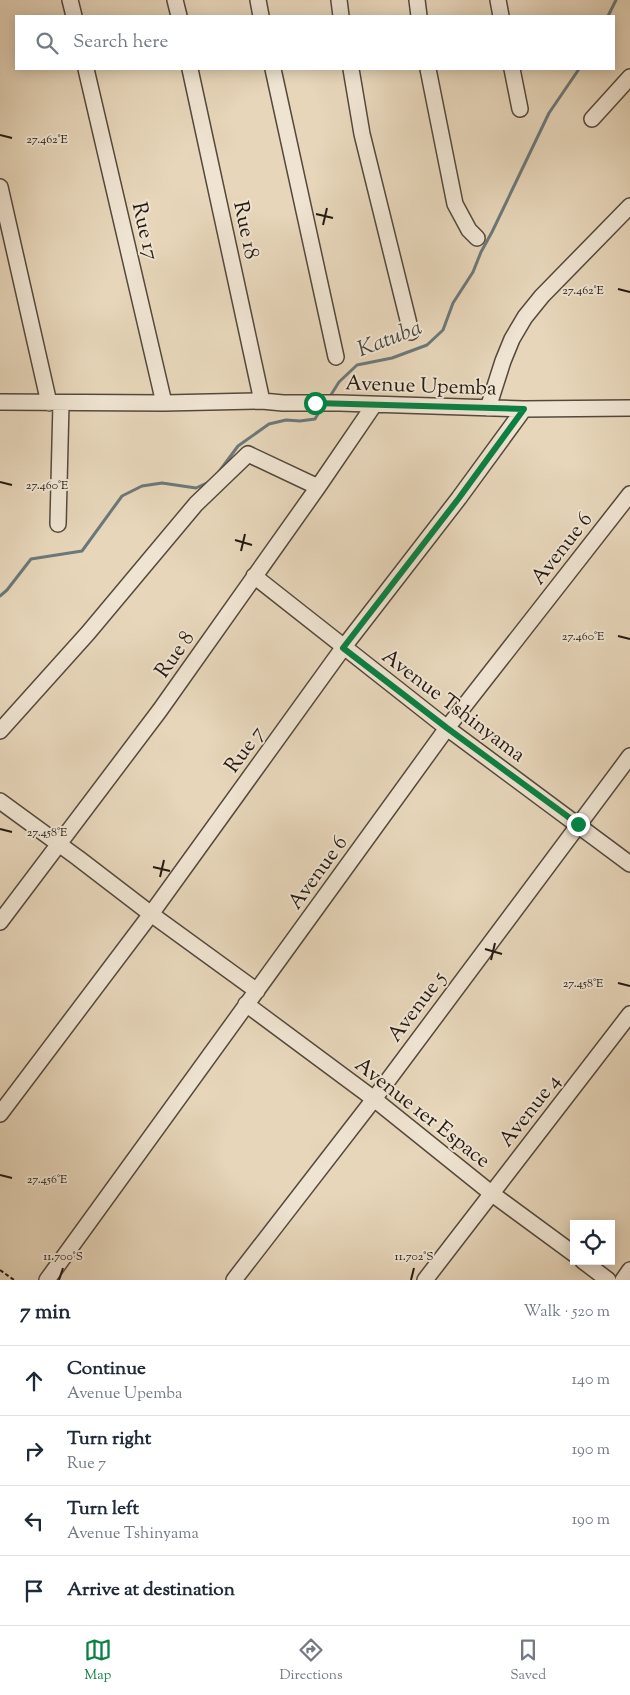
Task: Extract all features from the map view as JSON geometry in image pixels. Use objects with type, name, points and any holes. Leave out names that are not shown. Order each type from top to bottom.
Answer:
[{"type":"street","points":[[70,0],[74,15]]},
{"type":"street","points":[[175,0],[179,15]]},
{"type":"street","points":[[258,0],[262,15]]},
{"type":"street","points":[[338,0],[341,15]]},
{"type":"street","points":[[416,0],[419,15]]},
{"type":"street","points":[[498,0],[501,15]]},
{"type":"street","name":"Rue 17","points":[[86,70],[164,403]]},
{"type":"street","name":"Rue 18","points":[[190,70],[262,401]]},
{"type":"street","points":[[273,70],[336,357]]},
{"type":"street","points":[[351,70],[362,134],[411,332]]},
{"type":"street","points":[[428,70],[454,204],[469,230],[476,238]]},
{"type":"street","points":[[512,70],[520,109]]},
{"type":"street","points":[[592,119],[630,77]]},
{"type":"street","points":[[0,187],[55,403],[58,524]]},
{"type":"street","points":[[488,408],[503,361],[525,317],[542,296],[630,206]]},
{"type":"street","name":"Avenue Upemba","points":[[0,402],[164,403],[262,401],[524,409],[630,408]]},
{"type":"street","name":"Rue 8","points":[[0,922],[160,710],[374,405]]},
{"type":"street","name":"Rue 7","points":[[0,1114],[151,914],[343,648],[459,498],[524,409]]},
{"type":"street","points":[[0,731],[88,633],[196,504],[248,454],[318,487]]},
{"type":"street","name":"Avenue 6","points":[[47,1280],[447,728],[630,494]]},
{"type":"street","name":"Avenue Tshinyama","points":[[254,576],[447,728],[630,864]]},
{"type":"street","name":"Avenue 5","points":[[234,1280],[374,1099],[630,756]]},
{"type":"street","points":[[0,802],[257,991]]},
{"type":"street","name":"Avenue 1er Espace","points":[[246,1004],[374,1099],[492,1193],[570,1251]]},
{"type":"street","name":"Avenue 4","points":[[425,1280],[630,1014]]},
{"type":"street","points":[[588,1265],[608,1280]]},
{"type":"street","points":[[623,1280],[630,1270]]},
{"type":"path","points":[[0,1270],[14,1280]]},
{"type":"waterway","name":"Katuba","points":[[608,15],[616,0]]},
{"type":"waterway","name":"Katuba","points":[[329,398],[339,382],[357,365],[392,358],[427,345],[443,330],[453,303],[473,272],[549,113],[578,70]]},
{"type":"waterway","name":"Katuba","points":[[218,473],[238,446],[269,424],[286,420],[315,419],[322,407]]},
{"type":"waterway","name":"Katuba","points":[[0,596],[7,590],[31,559],[82,551],[122,496],[142,486],[162,483],[196,488],[209,482]]},
{"type":"route","points":[[315,403],[524,409],[459,498],[343,648],[447,728],[578,824]]}]
